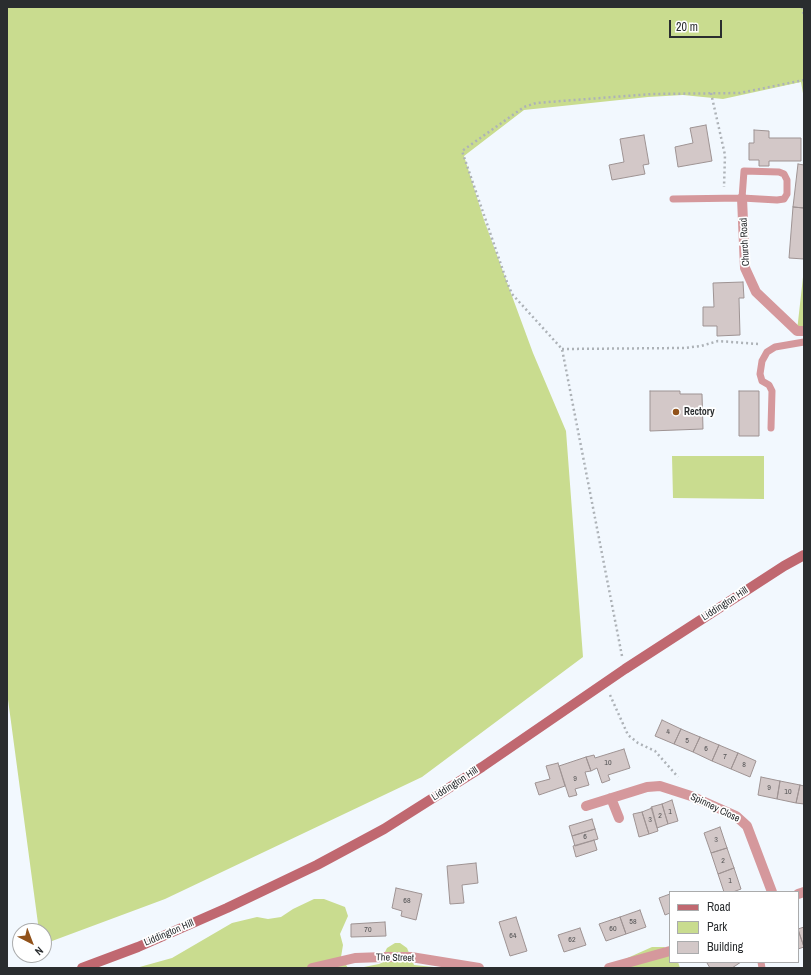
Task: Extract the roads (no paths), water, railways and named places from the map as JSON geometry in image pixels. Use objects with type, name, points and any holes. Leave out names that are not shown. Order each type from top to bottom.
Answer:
[{"type":"main road","name":"Liddington Hill","points":[[82,968],[138,947],[220,911],[352,846],[447,790],[603,684],[717,609],[804,555]]},
{"type":"street","name":"Church Road","points":[[742,198],[745,268],[756,292],[797,331],[804,331]]},
{"type":"street","name":"Spinney Close","points":[[611,798],[647,787],[660,786],[691,796],[736,816],[747,826],[772,891]]},
{"type":"street","points":[[586,806],[611,798],[619,818]]},
{"type":"street","points":[[609,968],[669,951]]},
{"type":"street","name":"The Street","points":[[312,968],[337,965],[355,958],[411,957],[479,968]]},
{"type":"lane","points":[[673,199],[784,199],[787,194],[787,180],[784,174],[779,172],[744,171],[742,198]]},
{"type":"lane","points":[[771,428],[772,391],[768,385],[762,381],[760,374],[762,361],[767,352],[775,347],[804,342]]},
{"type":"place","name":"Rectory","points":[[676,412]]}]
